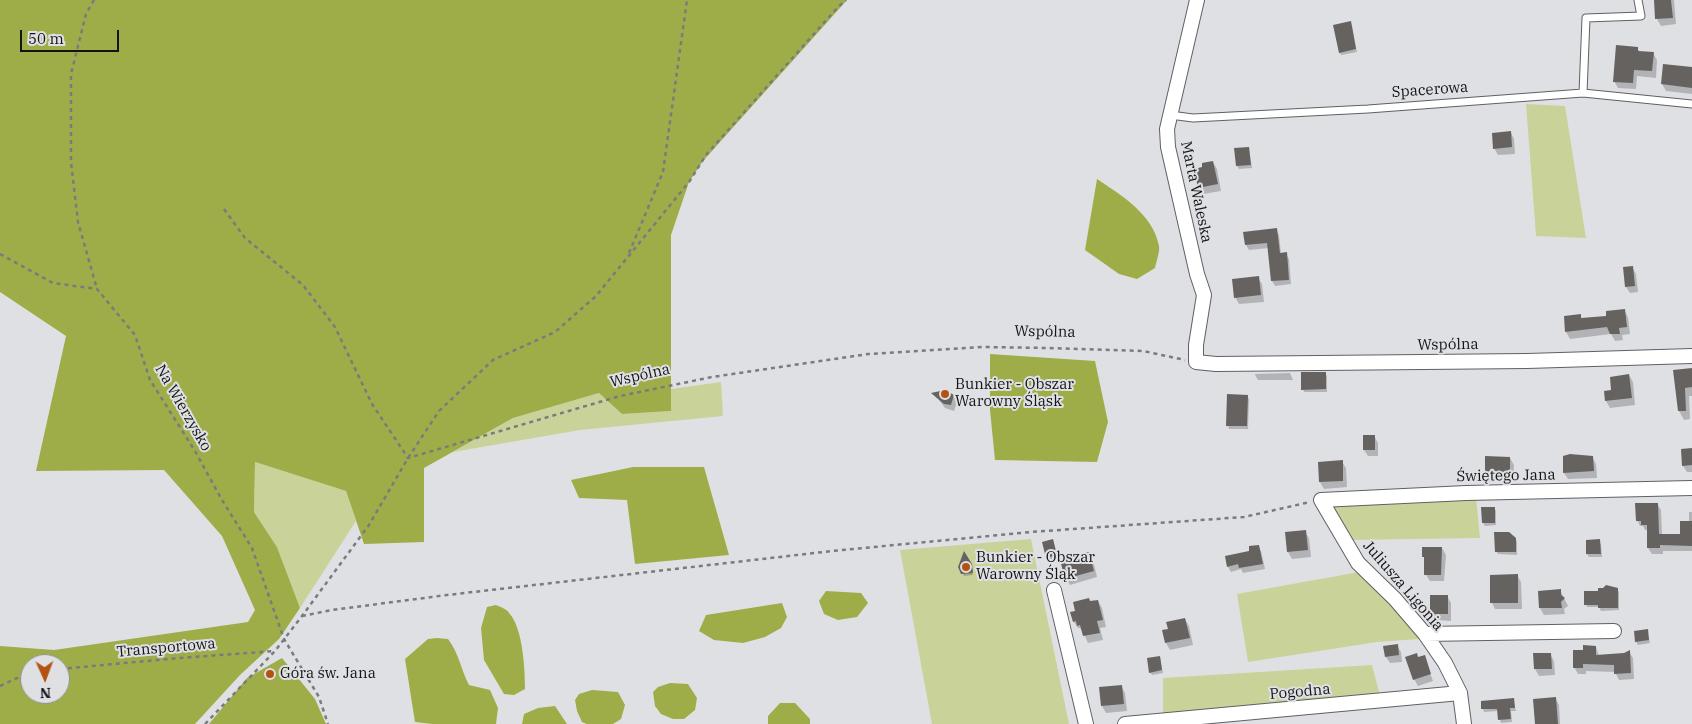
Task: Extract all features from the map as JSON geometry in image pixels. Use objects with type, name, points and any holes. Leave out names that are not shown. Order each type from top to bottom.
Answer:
[{"type":"street","name":"Marta Waleska","points":[[1196,362],[1196,345],[1204,296],[1197,274],[1168,147],[1167,129],[1197,0]]},
{"type":"street","name":"Wspólna","points":[[1196,362],[1216,364],[1449,362],[1692,356]]},
{"type":"street","name":"Świętego Jana","points":[[1321,500],[1466,493],[1692,488]]},
{"type":"street","name":"Juliusza Ligonia","points":[[1321,500],[1358,563],[1396,599],[1425,634],[1445,664],[1460,693],[1464,724]]},
{"type":"street","points":[[1054,590],[1086,724]]},
{"type":"street","points":[[1425,634],[1614,631]]},
{"type":"street","name":"Pogodna","points":[[1125,724],[1460,693]]},
{"type":"lane","points":[[1582,93],[1586,18],[1640,16],[1638,0]]},
{"type":"lane","name":"Spacerowa","points":[[1170,114],[1193,118],[1358,109],[1582,93],[1692,104]]},
{"type":"path","points":[[0,254],[53,283],[97,288],[78,222],[71,162],[71,74],[86,14],[94,0]]},
{"type":"path","points":[[628,256],[663,172],[687,0]]},
{"type":"path","points":[[204,724],[274,651],[302,616],[369,525],[408,458],[439,411],[493,360],[555,332],[596,296],[689,182],[706,155],[838,6],[846,0]]},
{"type":"path","points":[[224,209],[245,238],[303,285],[335,327],[372,404],[408,458]]},
{"type":"path","name":"Na Wierzysko","points":[[97,288],[135,335],[150,380],[195,451],[222,500],[252,548],[284,639],[319,697],[328,724]]},
{"type":"path","name":"Wspólna","points":[[408,458],[620,396],[712,377],[868,354],[983,347],[1050,348],[1143,351],[1196,362]]},
{"type":"path","points":[[302,616],[332,610],[447,595],[832,551],[1031,532],[1244,517],[1321,500]]},
{"type":"path","name":"Transportowa","points":[[70,668],[274,651]]},
{"type":"path","points":[[0,686],[20,677]]},
{"type":"green space","points":[[0,0],[847,0],[703,161],[689,182],[671,235],[671,411],[622,414],[599,393],[513,418],[424,468],[424,542],[364,544],[346,491],[255,462],[254,512],[277,547],[300,608],[279,639],[240,675],[195,724],[0,724],[0,646],[54,650],[248,622],[255,610],[222,536],[164,470],[36,471],[66,336],[0,292]]},
{"type":"green space","points":[[1526,104],[1565,106],[1586,238],[1536,236]]},
{"type":"green space","points":[[1097,179],[1135,206],[1150,224],[1156,235],[1159,248],[1155,268],[1137,279],[1119,274],[1085,250]]},
{"type":"green space","points":[[990,354],[1095,361],[1108,422],[1097,462],[995,460],[990,410]]},
{"type":"green space","points":[[721,382],[723,416],[580,430],[453,452],[513,418],[599,393],[622,414],[671,411],[671,389]]},
{"type":"green space","points":[[255,462],[346,491],[356,521],[300,608],[277,547],[254,512]]},
{"type":"green space","points":[[633,467],[704,467],[729,555],[635,564],[627,500],[579,498],[571,480]]},
{"type":"green space","points":[[1476,497],[1480,538],[1349,540],[1328,505]]},
{"type":"green space","points":[[1031,539],[1069,724],[932,724],[900,550]]},
{"type":"green space","points":[[1359,572],[1391,601],[1419,639],[1377,642],[1248,662],[1237,594]]},
{"type":"green space","points":[[826,591],[861,593],[868,603],[857,617],[838,620],[824,614],[819,601]]},
{"type":"green space","points":[[782,603],[787,617],[781,628],[765,637],[743,643],[714,640],[699,631],[706,615]]},
{"type":"green space","points":[[496,605],[505,609],[514,620],[520,638],[524,660],[525,689],[514,695],[504,694],[484,660],[481,628],[487,607]]},
{"type":"green space","points":[[428,639],[448,639],[452,644],[469,685],[490,690],[498,708],[496,724],[432,724],[415,722],[405,659]]},
{"type":"green space","points":[[282,658],[315,699],[326,724],[209,724],[247,678]]},
{"type":"green space","points":[[1372,665],[1380,696],[1163,715],[1163,678]]},
{"type":"green space","points":[[670,683],[688,684],[697,698],[695,710],[684,719],[673,719],[661,714],[655,706],[653,692],[658,687]]},
{"type":"green space","points":[[592,690],[618,692],[625,705],[621,719],[613,724],[587,724],[582,722],[575,700],[579,694]]},
{"type":"green space","points":[[780,703],[795,703],[810,719],[810,724],[768,724],[768,716]]},
{"type":"green space","points":[[555,706],[567,724],[522,724],[524,714],[538,708]]},
{"type":"building","points":[[1654,0],[1671,0],[1673,18],[1655,19]]},
{"type":"building","points":[[1351,21],[1356,49],[1339,53],[1333,25]]},
{"type":"building","points":[[1616,45],[1638,47],[1638,51],[1654,52],[1652,71],[1634,70],[1633,83],[1613,82]]},
{"type":"building","points":[[1663,64],[1692,67],[1692,88],[1661,84]]},
{"type":"building","points":[[1511,131],[1512,147],[1493,149],[1492,133]]},
{"type":"building","points":[[1249,147],[1251,165],[1236,166],[1234,148]]},
{"type":"building","points":[[1213,161],[1218,184],[1198,188],[1194,169],[1202,167],[1202,163]]},
{"type":"building","points":[[1277,228],[1280,253],[1287,252],[1289,280],[1271,281],[1267,243],[1245,245],[1243,232]]},
{"type":"building","points":[[1633,266],[1635,286],[1625,287],[1623,267]]},
{"type":"building","points":[[1259,276],[1261,295],[1234,298],[1232,279]]},
{"type":"building","points":[[1625,309],[1627,327],[1619,328],[1620,334],[1610,334],[1607,327],[1565,332],[1564,316],[1581,314],[1581,318],[1606,316],[1606,311]]},
{"type":"building","points":[[1692,368],[1692,387],[1685,388],[1686,411],[1678,411],[1673,370]]},
{"type":"building","points":[[1301,372],[1326,372],[1326,389],[1301,390]]},
{"type":"building","points":[[1629,374],[1632,398],[1605,401],[1604,391],[1611,390],[1610,377]]},
{"type":"building","points":[[945,390],[954,395],[951,405],[944,404],[931,393]]},
{"type":"building","points":[[1227,394],[1248,395],[1247,426],[1226,426]]},
{"type":"building","points":[[1363,435],[1375,435],[1375,450],[1363,450]]},
{"type":"building","points":[[1692,448],[1692,465],[1682,466],[1681,449]]},
{"type":"building","points":[[1570,454],[1593,456],[1594,471],[1563,473],[1563,456]]},
{"type":"building","points":[[1485,456],[1510,457],[1510,475],[1485,475]]},
{"type":"building","points":[[1343,460],[1343,481],[1319,482],[1318,462]]},
{"type":"building","points":[[1635,503],[1658,503],[1659,534],[1680,534],[1680,521],[1692,521],[1692,546],[1660,545],[1660,548],[1647,548],[1647,525],[1641,525],[1641,521],[1636,521]]},
{"type":"building","points":[[1481,507],[1495,507],[1495,523],[1482,523]]},
{"type":"building","points":[[1306,530],[1308,550],[1287,552],[1285,532]]},
{"type":"building","points":[[1494,532],[1509,532],[1516,538],[1516,552],[1495,552]]},
{"type":"building","points":[[1053,539],[1057,555],[1046,558],[1042,542]]},
{"type":"building","points":[[1600,539],[1601,554],[1586,554],[1586,540]]},
{"type":"building","points":[[1259,545],[1263,564],[1239,568],[1238,564],[1227,567],[1225,556],[1249,551],[1249,546]]},
{"type":"building","points":[[1422,547],[1442,547],[1441,575],[1424,575]]},
{"type":"building","points":[[964,551],[972,564],[973,573],[961,574],[958,567]]},
{"type":"building","points":[[1089,552],[1094,571],[1065,579],[1060,560]]},
{"type":"building","points":[[1518,574],[1518,603],[1490,603],[1490,575]]},
{"type":"building","points":[[1606,585],[1618,588],[1618,608],[1598,608],[1598,605],[1584,605],[1584,591],[1598,591],[1598,588],[1603,588]]},
{"type":"building","points":[[1561,589],[1561,595],[1565,598],[1561,602],[1562,608],[1539,608],[1538,591]]},
{"type":"building","points":[[1430,595],[1448,595],[1448,614],[1430,614]]},
{"type":"building","points":[[1089,598],[1090,601],[1098,600],[1103,620],[1097,621],[1100,633],[1083,636],[1080,625],[1077,626],[1076,621],[1073,622],[1070,612],[1075,611],[1073,602]]},
{"type":"building","points":[[1185,618],[1190,638],[1165,643],[1162,630],[1168,629],[1166,622]]},
{"type":"building","points":[[1648,629],[1649,640],[1635,642],[1634,631]]},
{"type":"building","points":[[1398,644],[1399,655],[1385,657],[1383,646]]},
{"type":"building","points":[[1583,645],[1596,646],[1596,655],[1624,653],[1630,650],[1631,673],[1614,674],[1614,665],[1583,664],[1583,668],[1573,668],[1573,650],[1583,650]]},
{"type":"building","points":[[1417,653],[1418,657],[1425,655],[1431,674],[1413,680],[1405,657]]},
{"type":"building","points":[[1533,653],[1551,653],[1552,669],[1534,669]]},
{"type":"building","points":[[1160,656],[1162,670],[1149,673],[1147,658]]},
{"type":"building","points":[[1122,685],[1124,704],[1101,706],[1099,687]]},
{"type":"building","points":[[1556,697],[1558,724],[1535,724],[1533,699]]},
{"type":"building","points":[[1514,698],[1515,708],[1510,708],[1511,719],[1498,720],[1497,709],[1481,709],[1481,701]]},
{"type":"place","name":"Bunkier - Obszar Warowny Śląsk","points":[[945,394]]},
{"type":"place","name":"Bunkier - Obszar Warowny Śląk","points":[[966,567]]},
{"type":"place","name":"Góra św. Jana","points":[[270,674]]}]
